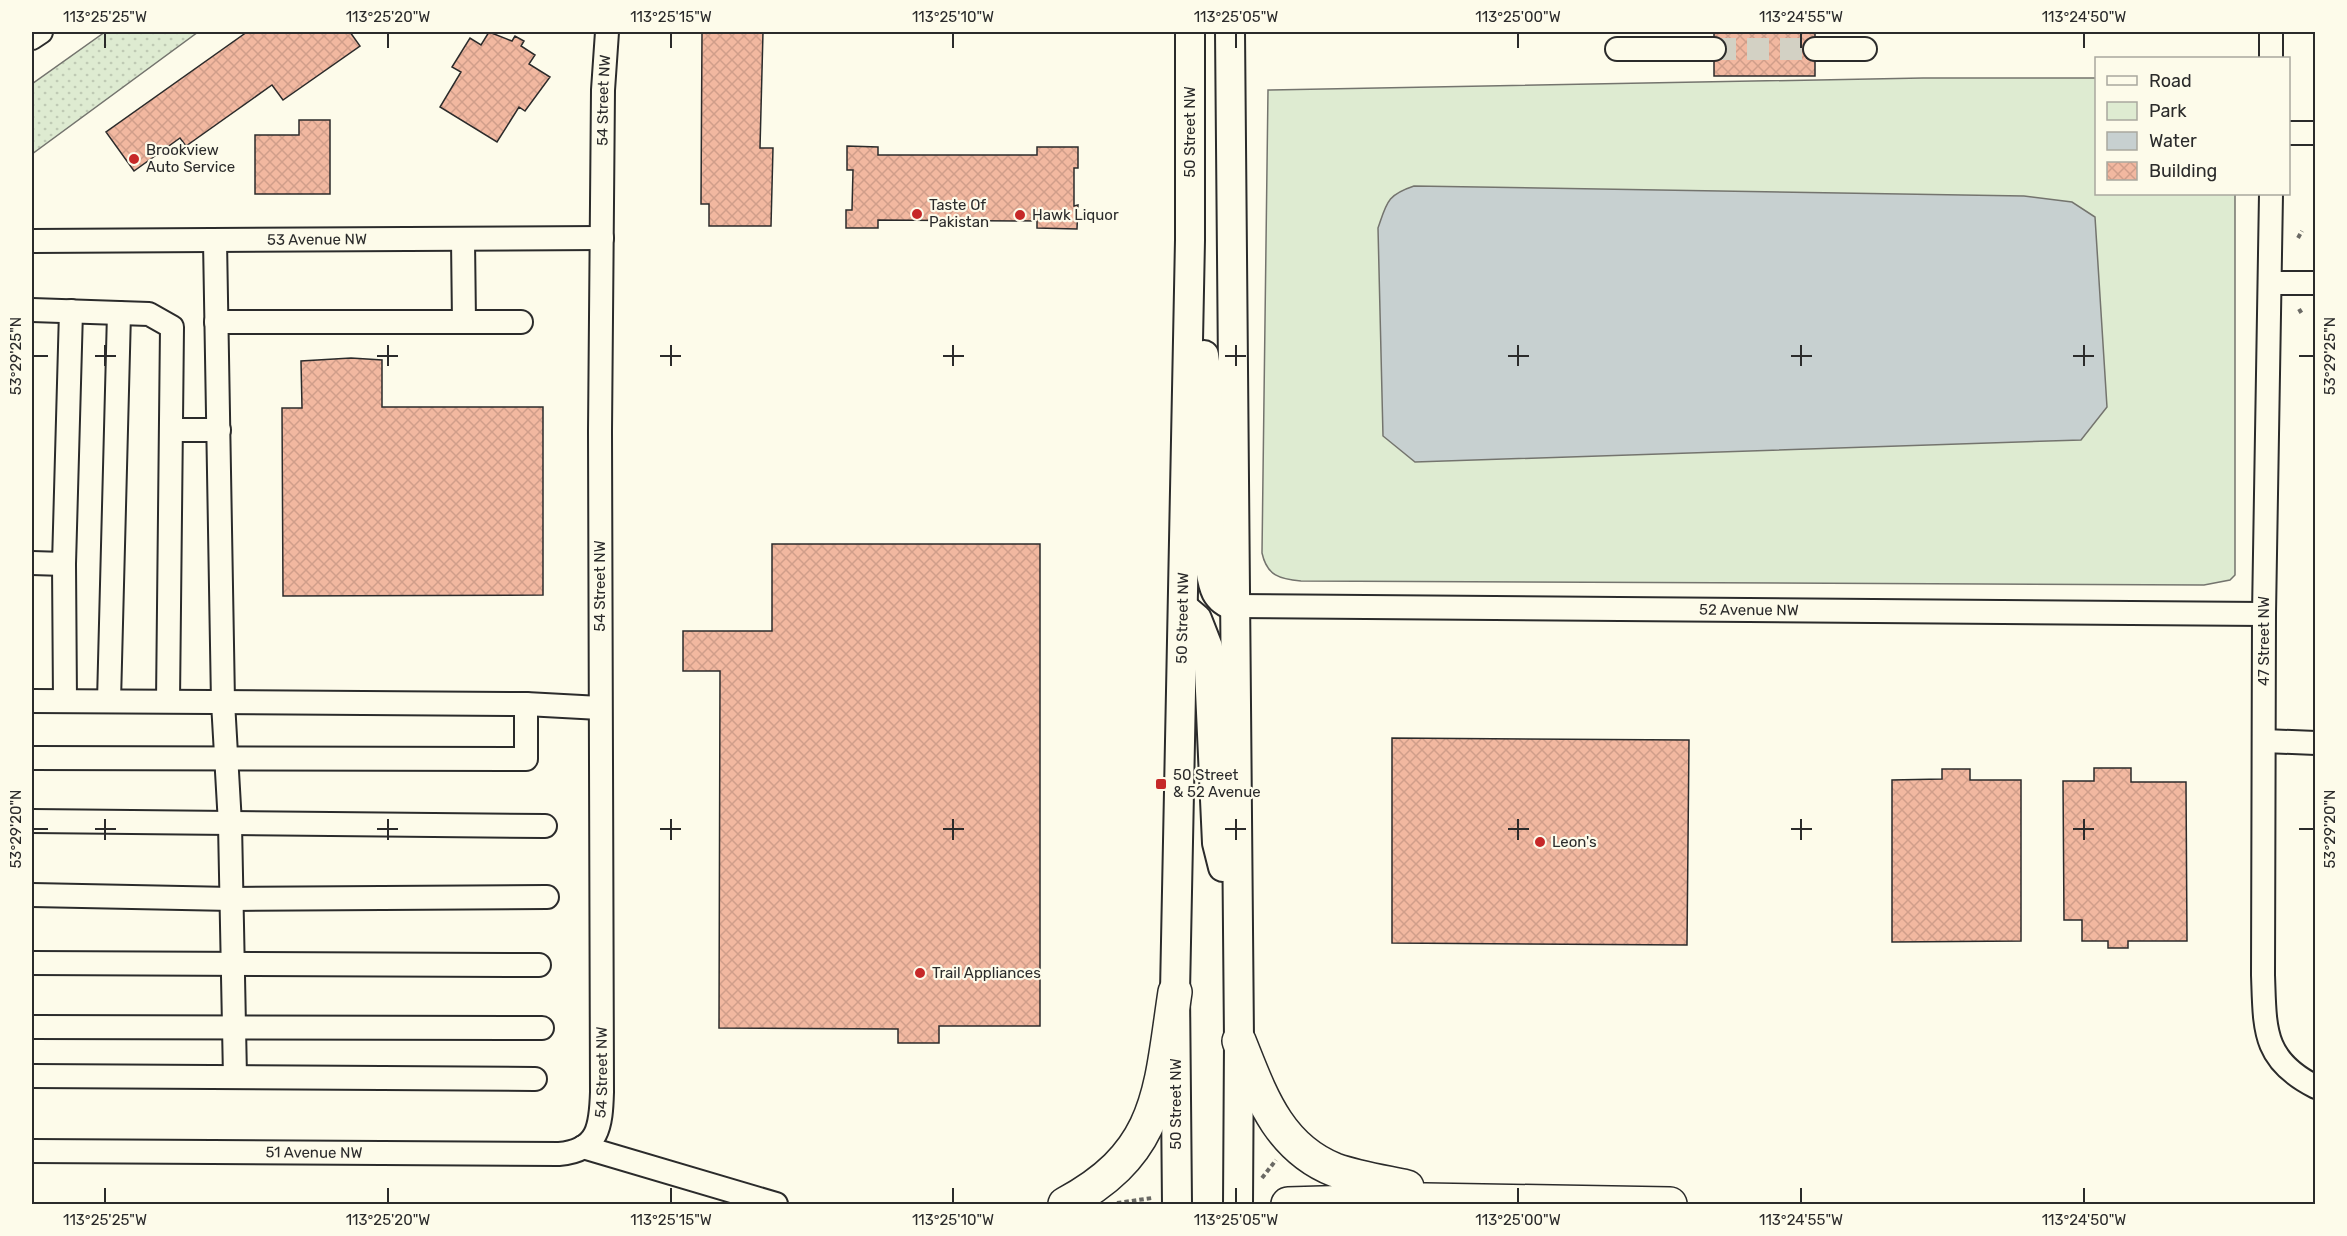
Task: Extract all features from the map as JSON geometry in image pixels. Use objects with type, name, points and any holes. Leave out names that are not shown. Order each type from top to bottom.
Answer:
[{"type":"highway","points":[[1065,1204],[1094,1189],[1139,1143],[1161,1085],[1176,992]]},
{"type":"highway","points":[[1239,1041],[1260,1091],[1280,1130],[1306,1154],[1335,1170],[1465,1200]]},
{"type":"highway","points":[[1288,1204],[1368,1200],[1670,1204]]},
{"type":"main road","name":"50 Street NW","points":[[1167,1199],[1176,992],[1184,608],[1190,240],[1190,32]]},
{"type":"main road","points":[[1230,32],[1239,1041],[1238,1204]]},
{"type":"main road","points":[[1190,240],[1207,376],[1210,568],[1214,590],[1222,602],[1234,606]]},
{"type":"main road","points":[[1184,608],[1197,619],[1208,647],[1217,843],[1237,928]]},
{"type":"street","points":[[32,38],[41,32]]},
{"type":"street","name":"54 Street NW","points":[[588,1143],[600,1124],[603,1092],[600,708],[603,90],[607,32]]},
{"type":"street","points":[[2271,32],[2271,57]]},
{"type":"street","points":[[1617,49],[1714,49]]},
{"type":"street","points":[[1815,49],[1865,49]]},
{"type":"street","points":[[2290,133],[2316,133]]},
{"type":"street","name":"47 Street NW","points":[[2271,195],[2264,614],[2265,1027],[2280,1064],[2306,1083]]},
{"type":"street","name":"53 Avenue NW","points":[[32,241],[602,238]]},
{"type":"street","points":[[463,240],[464,322]]},
{"type":"street","points":[[215,241],[223,702],[230,824],[235,1077]]},
{"type":"street","points":[[2271,283],[2316,283]]},
{"type":"street","points":[[32,310],[149,314],[172,327],[168,701]]},
{"type":"street","points":[[65,701],[64,564],[71,311]]},
{"type":"street","points":[[109,701],[119,313]]},
{"type":"street","points":[[216,322],[521,322]]},
{"type":"street","points":[[171,430],[219,430]]},
{"type":"street","points":[[32,563],[64,564]]},
{"type":"street","name":"52 Avenue NW","points":[[1234,606],[2264,614]]},
{"type":"street","points":[[32,701],[526,704],[600,708]]},
{"type":"street","points":[[32,758],[526,759],[526,704]]},
{"type":"street","points":[[2264,741],[2316,743]]},
{"type":"street","points":[[32,821],[545,826]]},
{"type":"street","points":[[32,896],[232,899],[547,897]]},
{"type":"street","points":[[32,963],[539,965]]},
{"type":"street","points":[[32,1027],[542,1028]]},
{"type":"street","points":[[32,1076],[535,1079]]},
{"type":"street","points":[[588,1143],[776,1204]]},
{"type":"street","name":"51 Avenue NW","points":[[32,1151],[559,1154],[570,1153],[588,1143]]},
{"type":"path","points":[[2298,238],[2302,231]]},
{"type":"path","points":[[2299,309],[2302,314]]},
{"type":"path","points":[[1260,1181],[1278,1157]]},
{"type":"path","points":[[1107,1204],[1152,1199],[1152,1194],[1167,1199]]},
{"type":"green space","points":[[105,32],[198,32],[32,154],[32,84]]},
{"type":"green space","points":[[1923,78],[2095,78],[2095,195],[2235,195],[2235,575],[2230,580],[2204,585],[1301,581],[1276,575],[1267,567],[1262,553],[1268,90]]},
{"type":"water","points":[[1414,186],[2024,196],[2072,202],[2095,217],[2107,407],[2081,440],[1415,462],[1383,436],[1378,228],[1393,196]]},
{"type":"building","points":[[247,32],[350,32],[360,46],[283,100],[272,85],[186,146],[180,138],[134,171],[106,132]]},
{"type":"building","points":[[489,32],[512,41],[515,36],[524,41],[521,46],[535,55],[529,64],[550,77],[525,111],[519,107],[497,142],[440,107],[461,72],[452,67],[470,38],[481,45]]},
{"type":"building","points":[[702,32],[763,32],[760,148],[773,148],[771,226],[709,226],[709,204],[701,204]]},
{"type":"building","points":[[1714,32],[1815,32],[1815,76],[1714,76]]},
{"type":"building","points":[[299,120],[330,120],[330,194],[255,194],[255,135],[299,135]]},
{"type":"building","points":[[847,146],[878,147],[878,155],[1037,155],[1037,147],[1078,147],[1078,168],[1074,168],[1074,206],[1078,205],[1077,229],[1037,228],[1037,221],[878,220],[878,228],[846,228],[846,210],[852,210],[853,170],[847,170]]},
{"type":"building","points":[[351,358],[382,360],[382,407],[543,407],[543,595],[283,596],[282,408],[302,408],[301,361]]},
{"type":"building","points":[[772,544],[1040,544],[1040,1026],[939,1026],[939,1043],[898,1043],[898,1029],[719,1028],[720,671],[683,671],[683,631],[772,631]]},
{"type":"building","name":"Leon's","points":[[1392,738],[1689,740],[1687,945],[1392,943]]},
{"type":"building","points":[[2094,768],[2131,768],[2131,782],[2186,782],[2187,941],[2128,941],[2128,948],[2108,948],[2108,941],[2082,941],[2082,920],[2064,920],[2063,781],[2094,781]]},
{"type":"building","points":[[1942,769],[1970,769],[1970,780],[2021,780],[2021,941],[1892,942],[1892,780],[1942,779]]},
{"type":"tunnel","points":[[1714,49],[1815,49]]},
{"type":"place","name":"Brookview Auto Service","points":[[134,159]]},
{"type":"place","name":"Taste Of Pakistan","points":[[917,214]]},
{"type":"place","name":"Hawk Liquor","points":[[1020,215]]},
{"type":"place","name":"50 Street & 52 Avenue","points":[[1161,784]]},
{"type":"place","name":"Leon's","points":[[1540,842]]},
{"type":"place","name":"Trail Appliances","points":[[920,973]]}]
